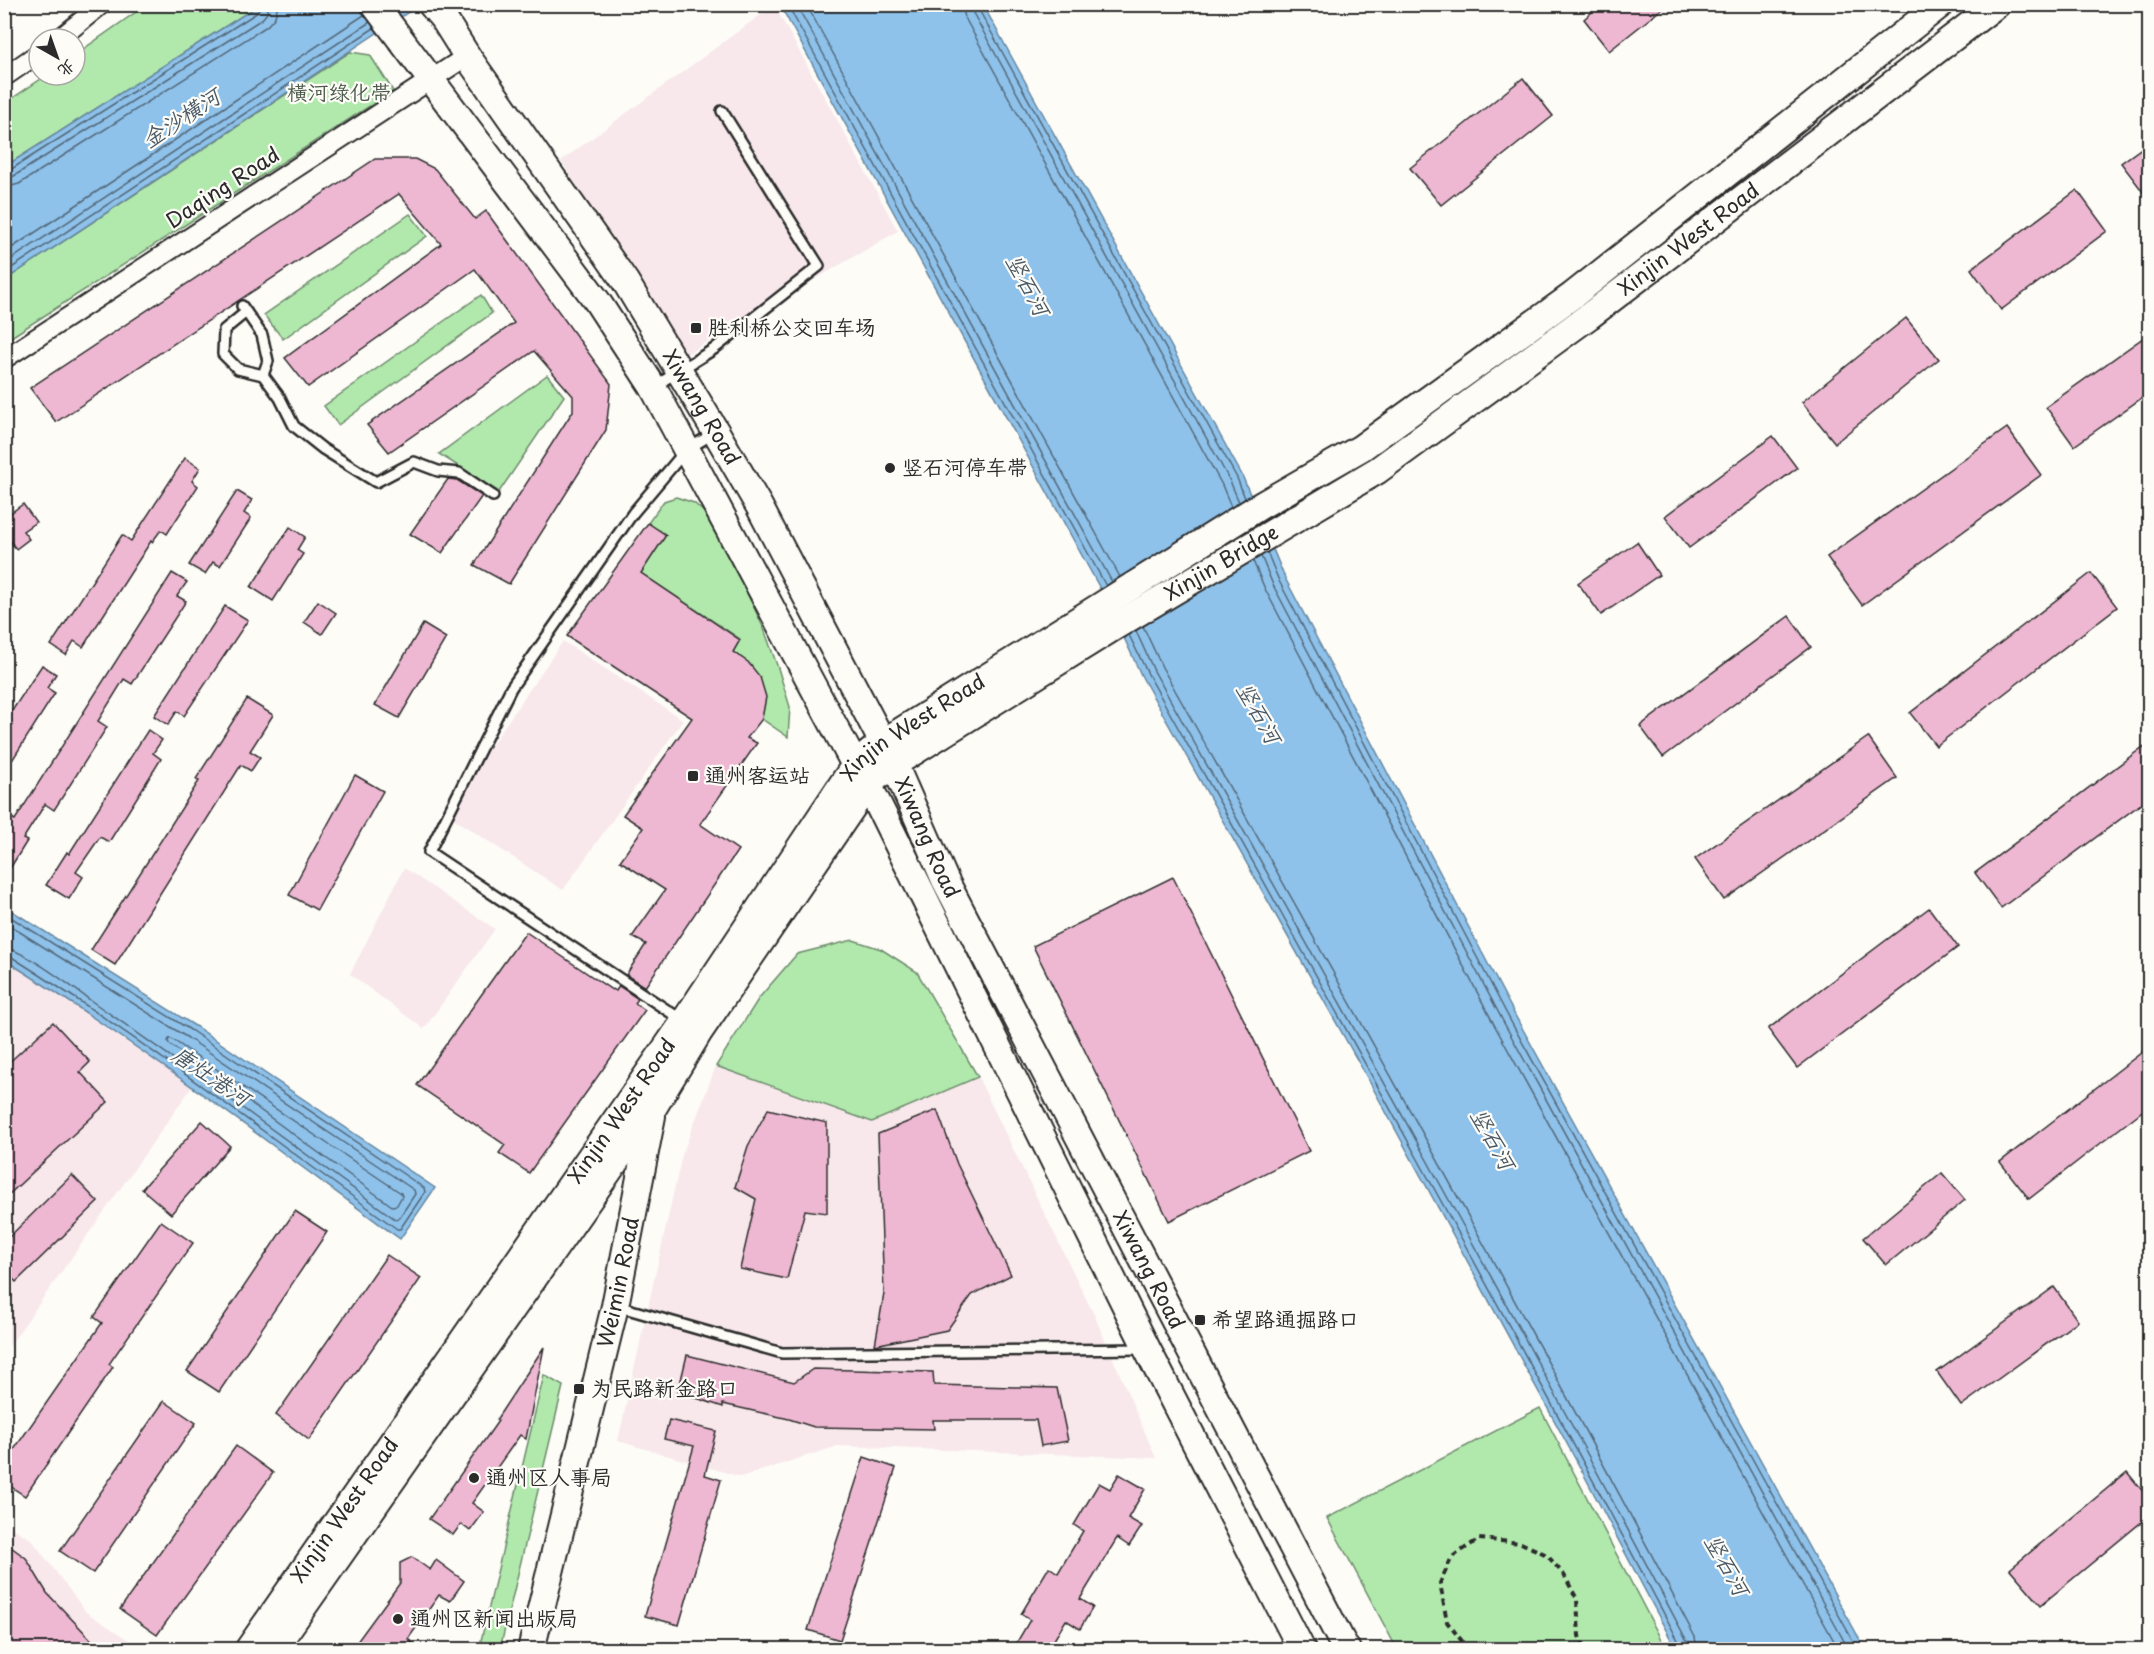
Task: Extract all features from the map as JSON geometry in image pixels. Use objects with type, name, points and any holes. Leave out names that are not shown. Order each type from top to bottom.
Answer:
[{"type":"main road","name":"Xiwang Road","points":[[374,4],[597,301],[653,387],[861,775],[1147,1349],[1302,1650]]},
{"type":"main road","name":"Xinjin West Road","points":[[1361,448],[1572,296],[1941,4]]},
{"type":"main road","name":"Xinjin West Road","points":[[1378,470],[1589,316],[1997,4]]},
{"type":"main road","name":"Xiwang Road","points":[[438,13],[625,281],[759,506],[888,753],[945,880],[1337,1646]]},
{"type":"main road","name":"Xinjin Bridge","points":[[1053,635],[1260,506],[1361,448]]},
{"type":"main road","name":"Xinjin Bridge","points":[[1068,656],[1378,470]]},
{"type":"main road","name":"Xinjin West Road","points":[[248,1650],[691,1027],[861,775],[888,753],[1053,635]]},
{"type":"main road","name":"Xinjin West Road","points":[[888,753],[1068,656]]},
{"type":"main road","name":"Weimin Road","points":[[531,1650],[615,1306],[653,1108],[691,1027]]},
{"type":"main road","name":"Xinjin West Road","points":[[273,1650],[653,1108]]},
{"type":"street","points":[[74,27],[102,4]]},
{"type":"street","name":"Daqing Road","points":[[4,359],[467,56]]},
{"type":"street","points":[[4,77],[27,61]]},
{"type":"lane","points":[[653,387],[714,349],[819,266],[722,111]]},
{"type":"lane","points":[[263,375],[268,361],[262,335],[244,309],[224,330],[223,354],[238,369],[263,375],[280,398],[294,426],[323,449],[376,482],[414,462],[438,471],[459,473],[493,496]]},
{"type":"lane","points":[[691,1027],[429,852],[511,688],[633,513],[686,450],[716,432]]},
{"type":"lane","points":[[615,1306],[782,1353],[1147,1349]]},
{"type":"path","points":[[1469,1650],[1447,1622],[1440,1583],[1452,1557],[1479,1539],[1521,1543],[1547,1555],[1564,1575],[1577,1599],[1579,1636],[1585,1650]]},
{"type":"shaded area","points":[[774,5],[898,231],[683,356],[561,161]]},
{"type":"shaded area","points":[[563,641],[683,720],[563,890],[445,813]]},
{"type":"shaded area","points":[[404,868],[495,929],[424,1029],[350,974]]},
{"type":"shaded area","points":[[5,960],[192,1087],[5,1352]]},
{"type":"shaded area","points":[[716,1066],[872,1122],[978,1077],[1095,1317],[1156,1458],[838,1446],[741,1477],[618,1441],[682,1155]]},
{"type":"shaded area","points":[[4,1523],[31,1539],[86,1612],[142,1649],[5,1649]]},
{"type":"green space","points":[[146,5],[259,5],[5,167],[4,104],[29,87],[87,87],[87,47]]},
{"type":"green space","name":"横河绿化带","points":[[350,52],[370,55],[393,91],[5,341],[5,280]]},
{"type":"green space","points":[[410,214],[427,236],[283,339],[264,315]]},
{"type":"green space","points":[[481,295],[492,313],[338,425],[324,406]]},
{"type":"green space","points":[[547,375],[564,396],[499,492],[439,454]]},
{"type":"green space","points":[[676,497],[694,503],[707,515],[764,629],[790,707],[788,737],[762,719],[759,680],[756,673],[733,652],[740,639],[641,573],[666,535],[648,523],[664,501]]},
{"type":"green space","points":[[853,940],[881,949],[917,972],[978,1077],[872,1122],[716,1066],[759,998],[797,954]]},
{"type":"green space","points":[[544,1375],[563,1386],[500,1649],[479,1649]]},
{"type":"green space","points":[[1540,1408],[1666,1649],[1397,1649],[1327,1518]]},
{"type":"water","name":"金沙横河","points":[[259,5],[419,5],[5,280],[4,167]]},
{"type":"water","name":"竖石河","points":[[780,5],[983,5],[1242,475],[1285,578],[1516,1017],[1865,1649],[1676,1649],[1583,1473],[1369,1081],[1142,677],[1108,603]]},
{"type":"water","name":"唐灶港河","points":[[4,906],[195,1026],[435,1188],[400,1239],[156,1061],[5,960]]},
{"type":"building","points":[[1601,4],[1668,4],[1609,51],[1584,19]]},
{"type":"building","points":[[1523,78],[1553,116],[1441,205],[1410,168]]},
{"type":"building","points":[[2150,142],[2150,201],[2121,163]]},
{"type":"building","points":[[375,159],[415,159],[435,169],[475,219],[486,211],[611,384],[606,430],[509,584],[474,565],[573,411],[573,396],[534,351],[389,452],[367,425],[514,323],[475,269],[308,387],[285,358],[441,244],[399,194],[56,422],[30,388]]},
{"type":"building","points":[[2077,190],[2107,231],[2001,310],[1971,269]]},
{"type":"building","points":[[1906,318],[1939,359],[1835,443],[1802,402]]},
{"type":"building","points":[[2150,333],[2150,392],[2074,446],[2046,407]]},
{"type":"building","points":[[2007,428],[2041,475],[1862,605],[1827,557]]},
{"type":"building","points":[[1773,436],[1797,468],[1689,548],[1665,516]]},
{"type":"building","points":[[185,458],[200,468],[192,481],[198,486],[167,534],[161,530],[151,541],[83,647],[74,641],[66,655],[51,645],[122,535],[131,541]]},
{"type":"building","points":[[448,479],[457,480],[482,496],[442,553],[410,534]]},
{"type":"building","points":[[237,491],[252,500],[244,513],[251,518],[220,566],[213,562],[205,574],[189,565]]},
{"type":"building","points":[[23,504],[36,522],[23,531],[29,539],[16,549],[4,533],[4,518]]},
{"type":"building","name":"通州客运站","points":[[648,523],[666,535],[641,573],[740,640],[733,652],[748,662],[760,677],[766,697],[762,719],[747,738],[757,743],[700,824],[738,850],[645,987],[626,975],[646,944],[632,937],[665,890],[620,861],[643,828],[623,815],[692,718],[567,636]]},
{"type":"building","points":[[290,527],[305,537],[297,550],[303,554],[273,601],[251,587]]},
{"type":"building","points":[[1637,542],[1659,575],[1601,615],[1578,583]]},
{"type":"building","points":[[172,573],[187,582],[177,596],[186,601],[132,684],[124,679],[98,721],[107,727],[54,810],[45,804],[23,839],[27,841],[4,878],[4,813],[15,820]]},
{"type":"building","points":[[2091,573],[2117,607],[1936,746],[1910,713]]},
{"type":"building","points":[[318,601],[336,613],[322,634],[304,622]]},
{"type":"building","points":[[225,606],[248,620],[184,716],[177,711],[168,725],[154,716]]},
{"type":"building","points":[[1789,616],[1811,647],[1663,757],[1640,726]]},
{"type":"building","points":[[423,624],[446,638],[399,718],[375,705]]},
{"type":"building","points":[[42,665],[56,674],[47,688],[55,693],[4,773],[4,723]]},
{"type":"building","points":[[247,699],[273,715],[250,751],[260,757],[251,771],[241,765],[115,965],[91,950],[199,781],[196,779]]},
{"type":"building","points":[[148,730],[162,740],[153,753],[161,759],[109,842],[100,837],[76,872],[83,877],[69,899],[46,885],[67,852],[69,854]]},
{"type":"building","points":[[1868,737],[1897,778],[1724,900],[1695,859]]},
{"type":"building","points":[[2143,747],[2150,755],[2150,797],[2001,908],[1975,873]]},
{"type":"building","points":[[355,775],[383,791],[317,910],[289,895]]},
{"type":"building","points":[[1173,877],[1309,1151],[1169,1221],[1033,946]]},
{"type":"building","points":[[1929,908],[1958,947],[1797,1068],[1768,1029]]},
{"type":"building","points":[[526,932],[612,990],[616,991],[619,986],[638,999],[635,1003],[645,1010],[529,1173],[499,1153],[505,1145],[417,1085]]},
{"type":"building","points":[[53,1022],[90,1062],[80,1072],[108,1102],[4,1199],[4,1067]]},
{"type":"building","points":[[2150,1046],[2150,1105],[2029,1199],[2000,1162]]},
{"type":"building","points":[[768,1109],[827,1123],[827,1213],[805,1210],[787,1279],[740,1269],[756,1199],[735,1187],[748,1146]]},
{"type":"building","points":[[937,1110],[957,1164],[1011,1275],[972,1295],[947,1330],[875,1345],[884,1294],[878,1134]]},
{"type":"building","points":[[202,1121],[230,1146],[171,1214],[142,1189]]},
{"type":"building","points":[[1942,1173],[1965,1200],[1886,1265],[1863,1238]]},
{"type":"building","points":[[72,1175],[98,1202],[16,1282],[4,1270],[4,1242]]},
{"type":"building","points":[[295,1211],[327,1232],[219,1392],[187,1371]]},
{"type":"building","points":[[161,1221],[193,1243],[109,1364],[113,1367],[25,1496],[4,1482],[4,1464],[102,1323],[94,1317]]},
{"type":"building","points":[[387,1255],[421,1278],[309,1440],[276,1415]]},
{"type":"building","points":[[2054,1287],[2078,1321],[1961,1406],[1937,1372]]},
{"type":"building","points":[[544,1347],[526,1439],[520,1435],[472,1503],[484,1512],[470,1531],[461,1524],[453,1535],[429,1519],[498,1421],[496,1420]]},
{"type":"building","points":[[687,1355],[794,1382],[813,1369],[933,1372],[934,1385],[1057,1388],[1068,1441],[1041,1446],[1036,1420],[933,1420],[934,1429],[814,1427],[723,1404],[723,1407],[678,1392]]},
{"type":"building","points":[[164,1401],[196,1423],[93,1573],[60,1551]]},
{"type":"building","points":[[669,1420],[716,1431],[705,1475],[721,1480],[679,1625],[645,1616],[694,1446],[664,1439]]},
{"type":"building","points":[[236,1446],[273,1473],[157,1635],[120,1609]]},
{"type":"building","points":[[864,1457],[896,1468],[840,1640],[808,1630]]},
{"type":"building","points":[[2127,1472],[2150,1500],[2150,1515],[2041,1605],[2010,1569]]},
{"type":"building","points":[[1119,1474],[1145,1489],[1128,1518],[1142,1526],[1129,1546],[1117,1538],[1080,1599],[1093,1607],[1080,1629],[1066,1620],[1048,1650],[1029,1650],[1017,1642],[1030,1620],[1021,1614],[1049,1567],[1058,1573],[1083,1531],[1074,1525],[1099,1483],[1110,1489]]},
{"type":"building","points":[[4,1542],[26,1558],[47,1593],[101,1650],[4,1650]]},
{"type":"building","name":"通州区新闻出版局","points":[[412,1557],[430,1570],[436,1560],[464,1581],[450,1601],[439,1595],[408,1639],[421,1650],[351,1650],[400,1583],[400,1563]]},
{"type":"place","name":"胜利桥公交回车场","points":[[696,328]]},
{"type":"place","name":"竖石河停车带","points":[[890,468]]},
{"type":"place","name":"通州客运站","points":[[693,776]]},
{"type":"place","name":"希望路通掘路口","points":[[1200,1320]]},
{"type":"place","name":"为民路新金路口","points":[[579,1389]]},
{"type":"place","name":"通州区人事局","points":[[474,1478]]},
{"type":"place","name":"通州区新闻出版局","points":[[398,1619]]}]
